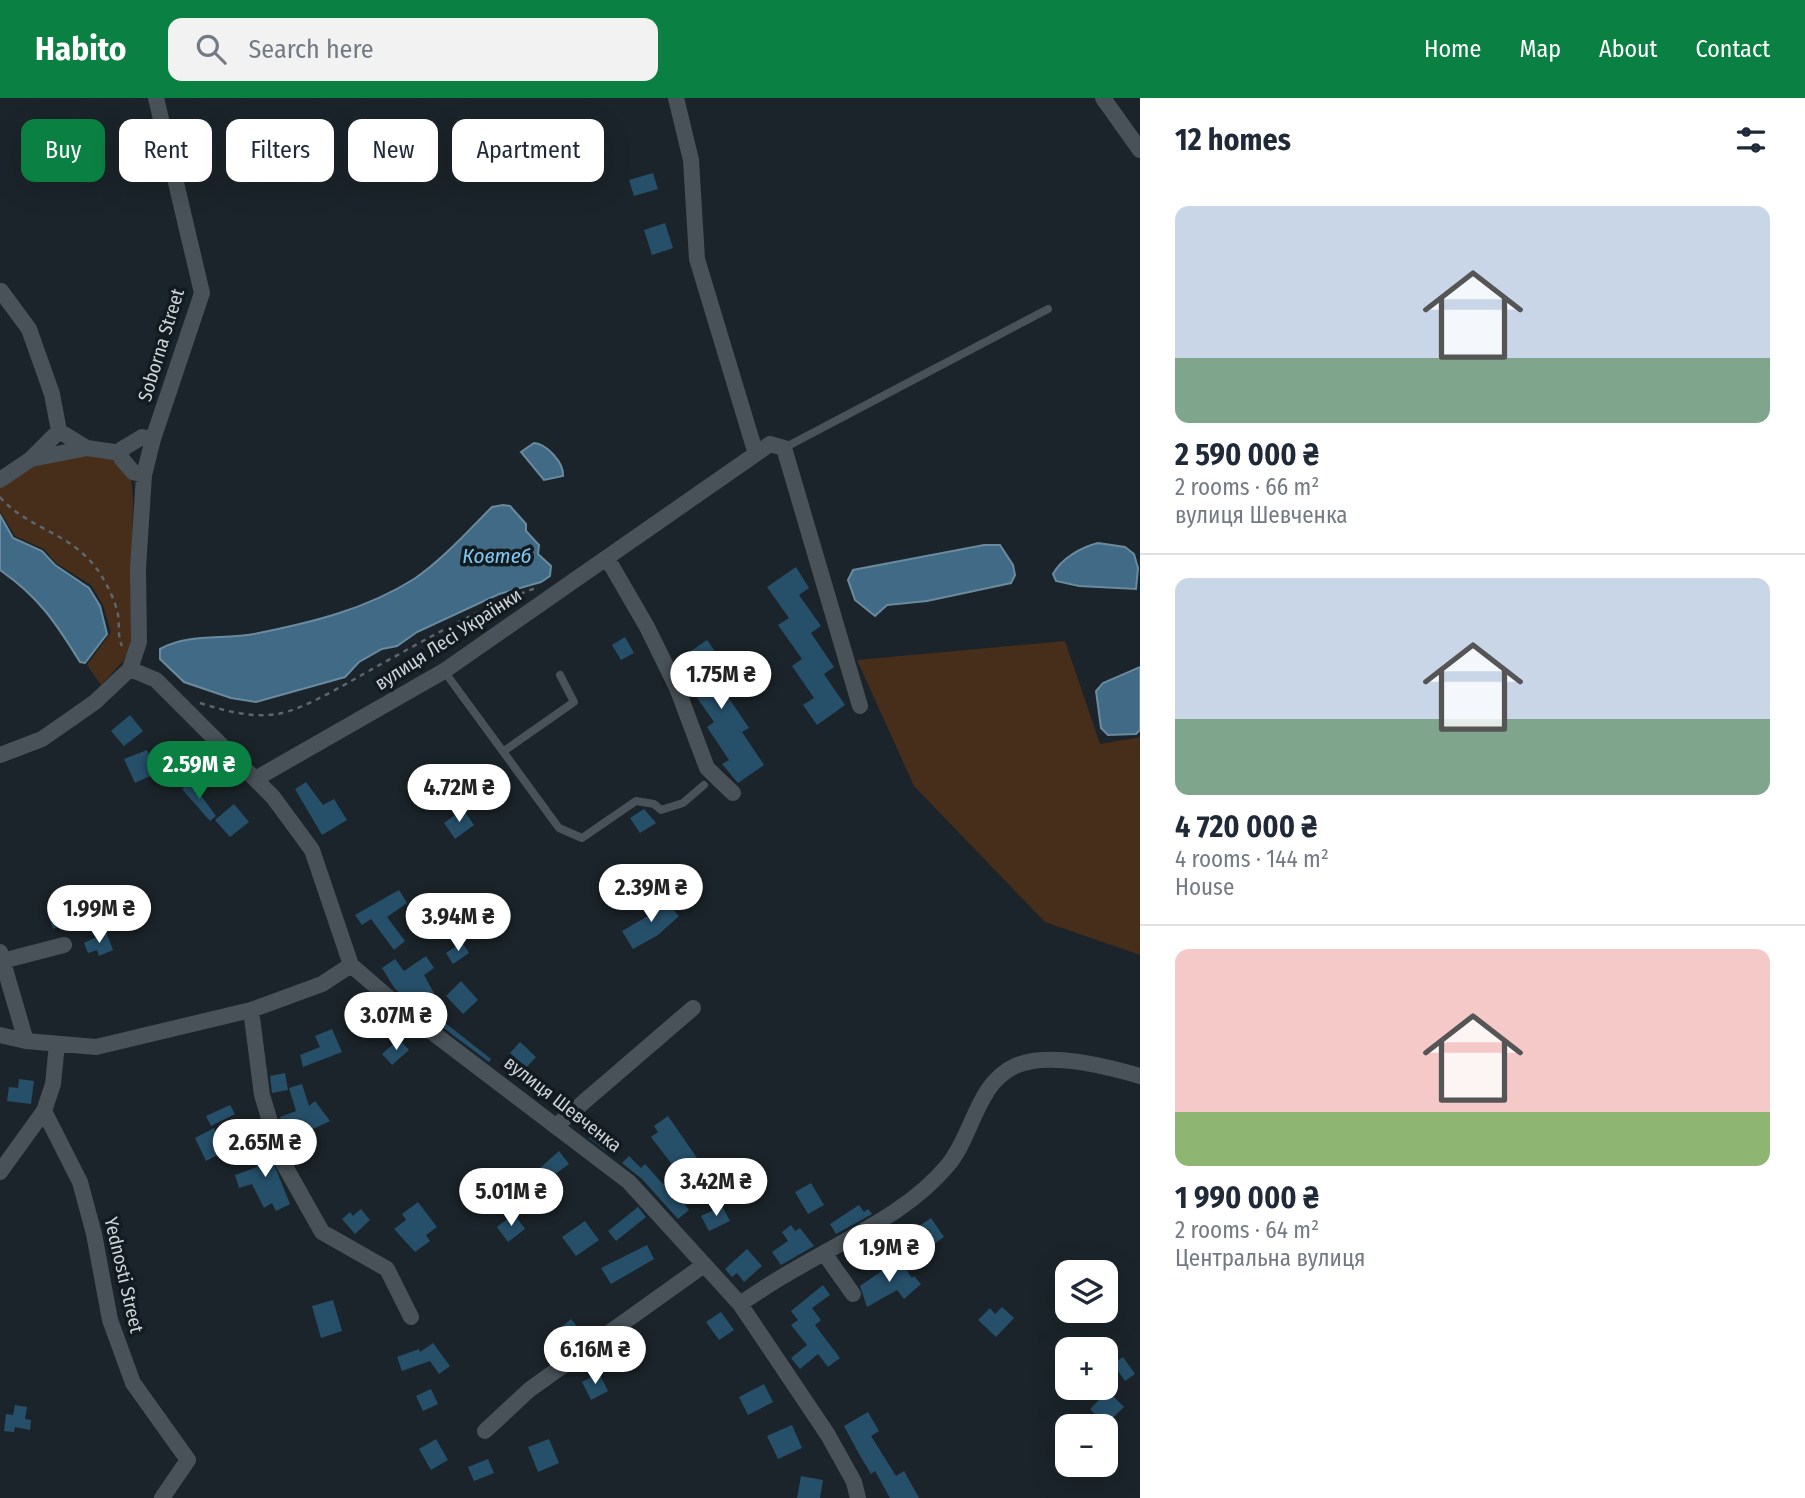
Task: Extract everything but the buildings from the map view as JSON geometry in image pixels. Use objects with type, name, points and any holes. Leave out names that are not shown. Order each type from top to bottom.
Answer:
[{"type":"street","name":"Soborna Street","points":[[133,663],[139,642],[138,568],[144,475],[153,439],[202,293],[156,98]]},
{"type":"street","points":[[676,98],[691,160],[697,259],[755,452],[770,444],[784,448],[860,706]]},
{"type":"street","points":[[1103,98],[1140,150]]},
{"type":"street","points":[[2,291],[29,328],[52,394],[58,431]]},
{"type":"street","points":[[58,431],[87,448]]},
{"type":"street","points":[[31,459],[58,431]]},
{"type":"street","points":[[144,475],[133,472],[121,458],[122,449],[142,437],[153,439]]},
{"type":"street","points":[[3,474],[31,459],[87,448],[121,453]]},
{"type":"street","name":"вулиця Лесі Українки","points":[[257,778],[444,671],[755,452]]},
{"type":"street","points":[[607,558],[647,627],[677,688],[707,768],[733,793]]},
{"type":"street","points":[[0,755],[41,739],[96,702],[133,663],[156,680],[257,778],[312,850],[351,965],[322,984],[251,1010],[96,1048],[26,1041],[0,1035]]},
{"type":"street","points":[[26,1041],[1,957],[64,945]]},
{"type":"street","name":"вулиця Шевченка","points":[[351,965],[404,1011],[629,1182],[740,1304],[828,1435],[854,1482],[858,1498]]},
{"type":"street","points":[[557,1125],[692,1009]]},
{"type":"street","points":[[251,1010],[262,1095],[282,1161],[322,1232],[387,1269],[411,1317]]},
{"type":"street","points":[[0,1172],[44,1111],[53,1084],[57,1044]]},
{"type":"street","points":[[740,1304],[870,1227],[922,1191],[947,1166],[965,1141],[985,1091],[1013,1067],[1041,1058],[1140,1076]]},
{"type":"street","name":"Yednosti Street","points":[[44,1111],[80,1182],[94,1234],[110,1320],[133,1383],[188,1460],[162,1498]]},
{"type":"street","points":[[824,1253],[853,1294]]},
{"type":"street","points":[[485,1431],[529,1390],[704,1265]]},
{"type":"lane","points":[[784,448],[1048,309]]},
{"type":"lane","points":[[444,671],[559,828],[582,838],[636,801],[654,804],[661,810],[674,808],[704,785]]},
{"type":"lane","points":[[504,751],[574,702],[560,675]]},
{"type":"path","points":[[0,497],[10,509],[68,540],[101,574],[118,612],[118,639],[133,663]]},
{"type":"path","points":[[193,701],[240,715],[280,714],[337,689],[498,603],[547,584]]},
{"type":"shaded area","points":[[92,453],[115,456],[131,476],[133,498],[131,643],[128,656],[101,685],[87,665],[111,632],[103,605],[91,585],[56,563],[44,549],[15,536],[0,511],[0,484],[26,465]]},
{"type":"shaded area","points":[[1065,641],[1100,744],[1140,737],[1140,955],[1045,922],[914,786],[857,660]]},
{"type":"water","points":[[534,443],[554,455],[561,466],[563,476],[544,480],[521,452]]},
{"type":"water","name":"Ковтеб","points":[[510,506],[526,524],[526,531],[539,545],[538,554],[551,566],[550,576],[541,582],[499,594],[417,632],[397,646],[382,649],[359,662],[345,677],[256,702],[231,698],[184,682],[160,659],[160,649],[171,644],[275,630],[336,614],[376,599],[425,571],[492,507]]},
{"type":"water","points":[[0,515],[13,538],[42,551],[55,565],[89,588],[100,606],[107,634],[85,663],[80,662],[54,623],[26,590],[0,570]]},
{"type":"water","points":[[1098,543],[1125,547],[1134,554],[1138,568],[1136,589],[1079,586],[1056,581],[1053,574],[1061,563],[1085,547]]},
{"type":"water","points":[[984,545],[1000,545],[1013,565],[1015,575],[1011,583],[927,601],[887,605],[875,616],[855,600],[848,580],[853,570]]},
{"type":"water","points":[[1140,667],[1140,730],[1136,734],[1108,735],[1101,728],[1096,691],[1103,683]]}]
